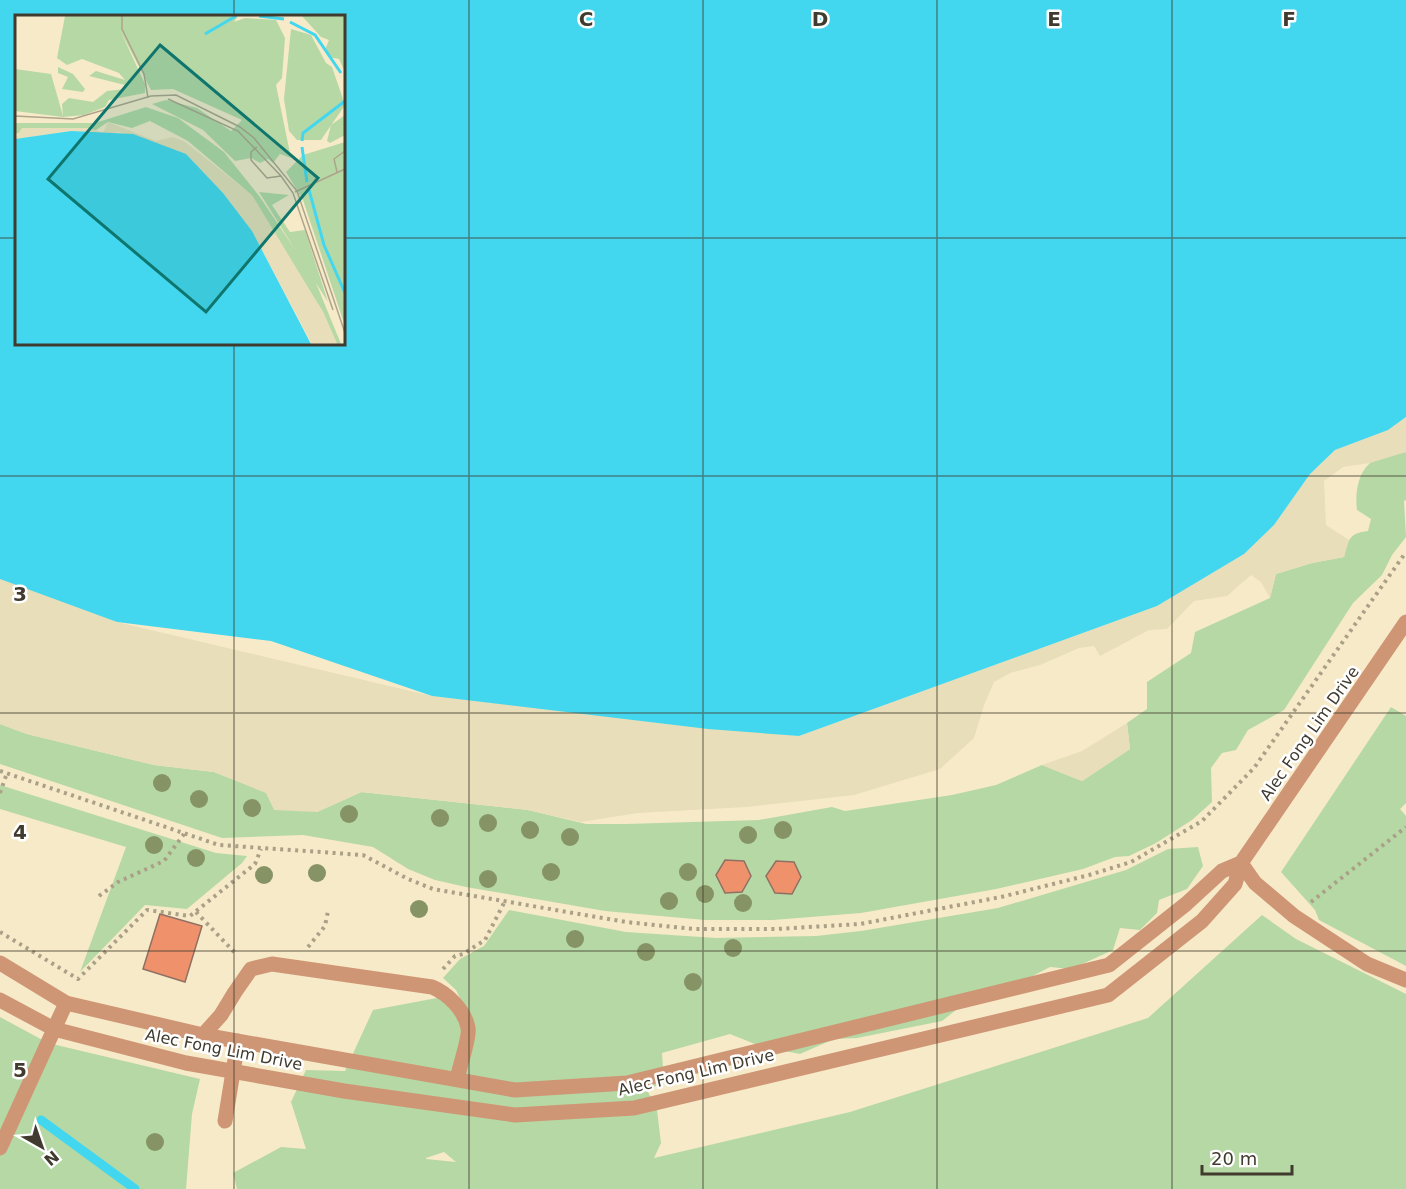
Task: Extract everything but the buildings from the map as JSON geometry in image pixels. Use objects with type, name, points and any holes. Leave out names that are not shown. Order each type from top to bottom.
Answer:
[{"type":"street","name":"Alec Fong Lim Drive","points":[[0,1000],[54,1029],[186,1063],[344,1091],[515,1115],[634,1108],[1108,994],[1202,921],[1235,884],[1241,863],[1406,622]]},
{"type":"street","name":"Alec Fong Lim Drive","points":[[0,963],[66,1003],[203,1035],[515,1090],[627,1083],[1109,964],[1186,904],[1222,871],[1241,863]]},
{"type":"street","points":[[1241,863],[1255,883],[1294,916],[1367,964],[1406,980]]},
{"type":"street","points":[[203,1035],[221,1015],[251,969],[272,964],[432,987],[442,991],[459,1008],[468,1029],[457,1079]]},
{"type":"street","points":[[0,1148],[66,1003]]},
{"type":"street","points":[[225,1121],[238,1041]]},
{"type":"path","points":[[0,771],[219,845],[363,855],[408,879],[433,889],[505,902],[626,922],[694,929],[777,929],[872,921],[1000,897],[1089,875],[1131,862],[1202,821],[1254,768],[1406,552]]},
{"type":"path","points":[[0,793],[7,773]]},
{"type":"path","points":[[1294,916],[1406,827]]},
{"type":"path","points":[[99,896],[118,882],[164,861],[184,834]]},
{"type":"path","points":[[0,932],[78,979],[147,910],[190,916],[255,864],[261,849]]},
{"type":"path","points":[[432,987],[439,974],[455,956],[463,954],[484,940],[505,902]]},
{"type":"path","points":[[293,967],[325,926],[328,911]]},
{"type":"path","points":[[196,912],[251,969]]},
{"type":"green space","points":[[1406,452],[1406,500],[1404,501],[1406,537],[1392,555],[1382,575],[1353,603],[1284,710],[1248,730],[1236,750],[1222,753],[1211,768],[1212,802],[1192,820],[1156,843],[1129,856],[1115,857],[1083,869],[996,889],[861,913],[773,920],[705,920],[605,911],[435,880],[408,869],[373,847],[303,835],[222,838],[0,764],[0,724],[27,734],[154,765],[214,772],[317,812],[361,792],[528,810],[586,824],[759,820],[832,807],[845,811],[952,795],[996,785],[1042,765],[1082,781],[1130,749],[1127,723],[1147,709],[1147,682],[1191,653],[1195,632],[1270,598],[1276,574],[1312,563],[1344,557],[1350,538],[1368,531],[1371,519],[1357,510],[1356,498],[1362,474],[1372,462]]},
{"type":"green space","points":[[1391,707],[1406,716],[1406,803],[1400,809],[1406,816],[1406,966],[1319,920],[1315,910],[1281,872]]},
{"type":"green space","points":[[0,785],[216,853],[247,856],[242,863],[187,909],[145,905],[80,972],[126,847],[0,809]]},
{"type":"green space","points":[[1198,847],[1203,866],[1187,889],[1159,900],[1157,913],[1140,930],[1120,928],[1113,950],[1071,969],[1050,967],[1019,983],[979,992],[942,1021],[857,1038],[834,1039],[800,1054],[760,1046],[730,1034],[662,1053],[664,1082],[647,1090],[657,1110],[661,1143],[654,1158],[850,1112],[1148,1018],[1262,915],[1296,939],[1406,994],[1406,1189],[237,1189],[233,1173],[281,1147],[306,1149],[291,1102],[306,1070],[345,1071],[373,1010],[442,997],[467,1013],[456,990],[443,978],[460,959],[484,946],[509,910],[626,932],[716,938],[816,936],[861,931],[998,908],[1126,870],[1168,849]],"holes":[[[444,1152],[456,1162],[426,1159],[426,1158]]]},
{"type":"green space","points":[[0,1017],[48,1043],[200,1079],[192,1114],[186,1189],[0,1189]]},
{"type":"sand","points":[[1406,417],[1406,452],[1370,463],[1343,467],[1324,481],[1326,525],[1349,540],[1344,557],[1312,563],[1276,574],[1270,598],[1261,582],[1251,575],[1227,596],[1194,601],[1167,629],[1149,630],[1100,656],[1094,646],[1079,648],[1040,665],[1010,673],[994,682],[974,738],[940,769],[854,795],[747,807],[638,813],[581,822],[528,810],[362,792],[317,812],[274,810],[266,793],[214,772],[154,765],[27,734],[0,724],[0,575],[117,622],[432,696],[799,736],[1157,606],[1244,554],[1274,525],[1310,474],[1335,450],[1388,430]]},
{"type":"sand","points":[[1127,723],[1130,749],[1082,781],[1042,765],[1082,751]]},
{"type":"water","points":[[0,0],[1406,0],[1406,417],[1388,430],[1335,450],[1310,474],[1274,525],[1244,554],[1157,606],[799,736],[708,729],[432,696],[271,641],[117,622],[0,579]]},
{"type":"waterway","points":[[41,1120],[135,1189]]}]
